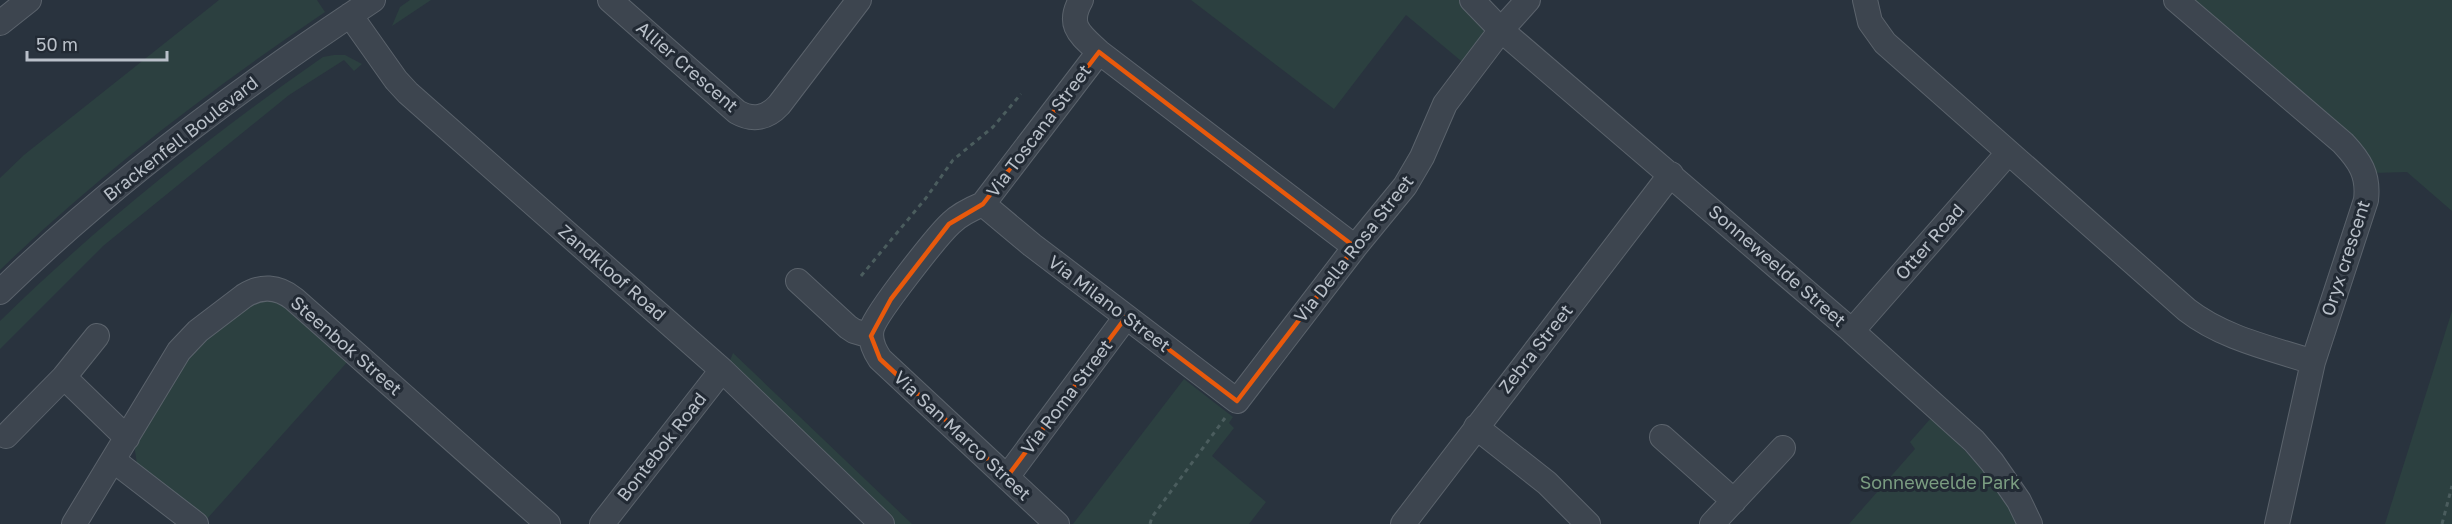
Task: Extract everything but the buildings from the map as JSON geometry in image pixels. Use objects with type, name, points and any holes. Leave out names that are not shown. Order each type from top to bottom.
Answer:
[{"type":"street","points":[[0,22],[29,0]]},
{"type":"street","name":"Brackenfell Boulevard","points":[[0,292],[104,198],[195,124],[274,66],[373,0]]},
{"type":"street","name":"Allier Crescent","points":[[610,0],[737,112],[750,118],[758,118],[774,111],[859,0]]},
{"type":"street","points":[[1081,0],[1076,10],[1074,23],[1083,37],[1099,52]]},
{"type":"street","name":"Sonneweelde Street","points":[[1472,0],[1501,30],[1852,331],[1974,441],[2019,501],[2030,524]]},
{"type":"street","name":"Via Della Rosa Street","points":[[1237,401],[1355,247],[1405,186],[1422,157],[1445,104],[1501,30],[1528,0]]},
{"type":"street","points":[[1865,0],[1865,9],[1870,22],[1885,43],[2187,310],[2205,324],[2223,333],[2313,362]]},
{"type":"street","name":"Oryx crescent","points":[[2176,0],[2343,143],[2358,159],[2368,186],[2366,200],[2313,362],[2277,524]]},
{"type":"street","name":"Zandkloof Road","points":[[350,15],[396,80],[408,93],[722,370],[882,524]]},
{"type":"street","name":"Via Toscana Street","points":[[872,340],[874,323],[950,224],[964,212],[983,204],[1099,52],[1355,247]]},
{"type":"street","name":"Otter Road","points":[[1852,331],[2008,153]]},
{"type":"street","name":"Zebra Street","points":[[1403,524],[1671,174]]},
{"type":"street","name":"Via Milano Street","points":[[983,204],[1237,401]]},
{"type":"street","name":"Via San Marco Street","points":[[798,281],[848,327],[872,340],[880,359],[1057,524]]},
{"type":"street","name":"Steenbok Street","points":[[75,524],[184,345],[244,296],[252,291],[270,288],[287,293],[548,524]]},
{"type":"street","name":"Via Roma Street","points":[[1007,477],[1126,317]]},
{"type":"street","points":[[6,436],[64,377],[97,336]]},
{"type":"street","name":"Bontebok Road","points":[[602,524],[722,370]]},
{"type":"street","points":[[64,377],[127,438]]},
{"type":"street","points":[[1476,427],[1547,483],[1588,524]]},
{"type":"street","points":[[1662,437],[1734,501]]},
{"type":"street","points":[[1712,524],[1784,448]]},
{"type":"street","points":[[113,460],[196,524]]},
{"type":"path","points":[[861,276],[926,198],[953,160],[993,127],[1021,94]]},
{"type":"path","points":[[1150,524],[1152,517],[1237,401]]},
{"type":"path","points":[[2442,524],[2452,486]]},
{"type":"highlighted area","points":[[1099,52],[1355,247],[1237,401],[1126,317],[1007,477],[880,359],[871,336],[891,299],[949,224],[983,204]]},
{"type":"green space","points":[[219,0],[317,0],[325,12],[198,102],[116,166],[0,270],[0,178],[24,155]]},
{"type":"green space","points":[[410,0],[431,0],[392,26],[400,7]]},
{"type":"green space","points":[[1191,0],[1460,0],[1478,17],[1484,30],[1483,37],[1466,65],[1406,15],[1334,109]]},
{"type":"green space","points":[[2191,0],[2452,0],[2452,211],[2407,172],[2373,173]]},
{"type":"green space","points":[[345,55],[362,64],[354,71],[344,60],[289,95],[103,246],[0,349],[0,321],[74,252],[151,186],[231,124],[323,57]]},
{"type":"green space","points":[[280,300],[349,360],[206,520],[137,464],[134,444],[192,350],[251,301]]},
{"type":"green space","points":[[2452,311],[2452,524],[2385,524]]},
{"type":"green space","points":[[733,353],[912,524],[893,524],[729,363]]},
{"type":"green space","points":[[1184,379],[1233,417],[1229,423],[1234,428],[1212,456],[1266,502],[1249,524],[1073,524]]},
{"type":"green space","name":"Sonneweelde Park","points":[[1931,418],[1957,442],[1990,479],[2018,524],[1849,524],[1915,449],[1910,442]]}]
